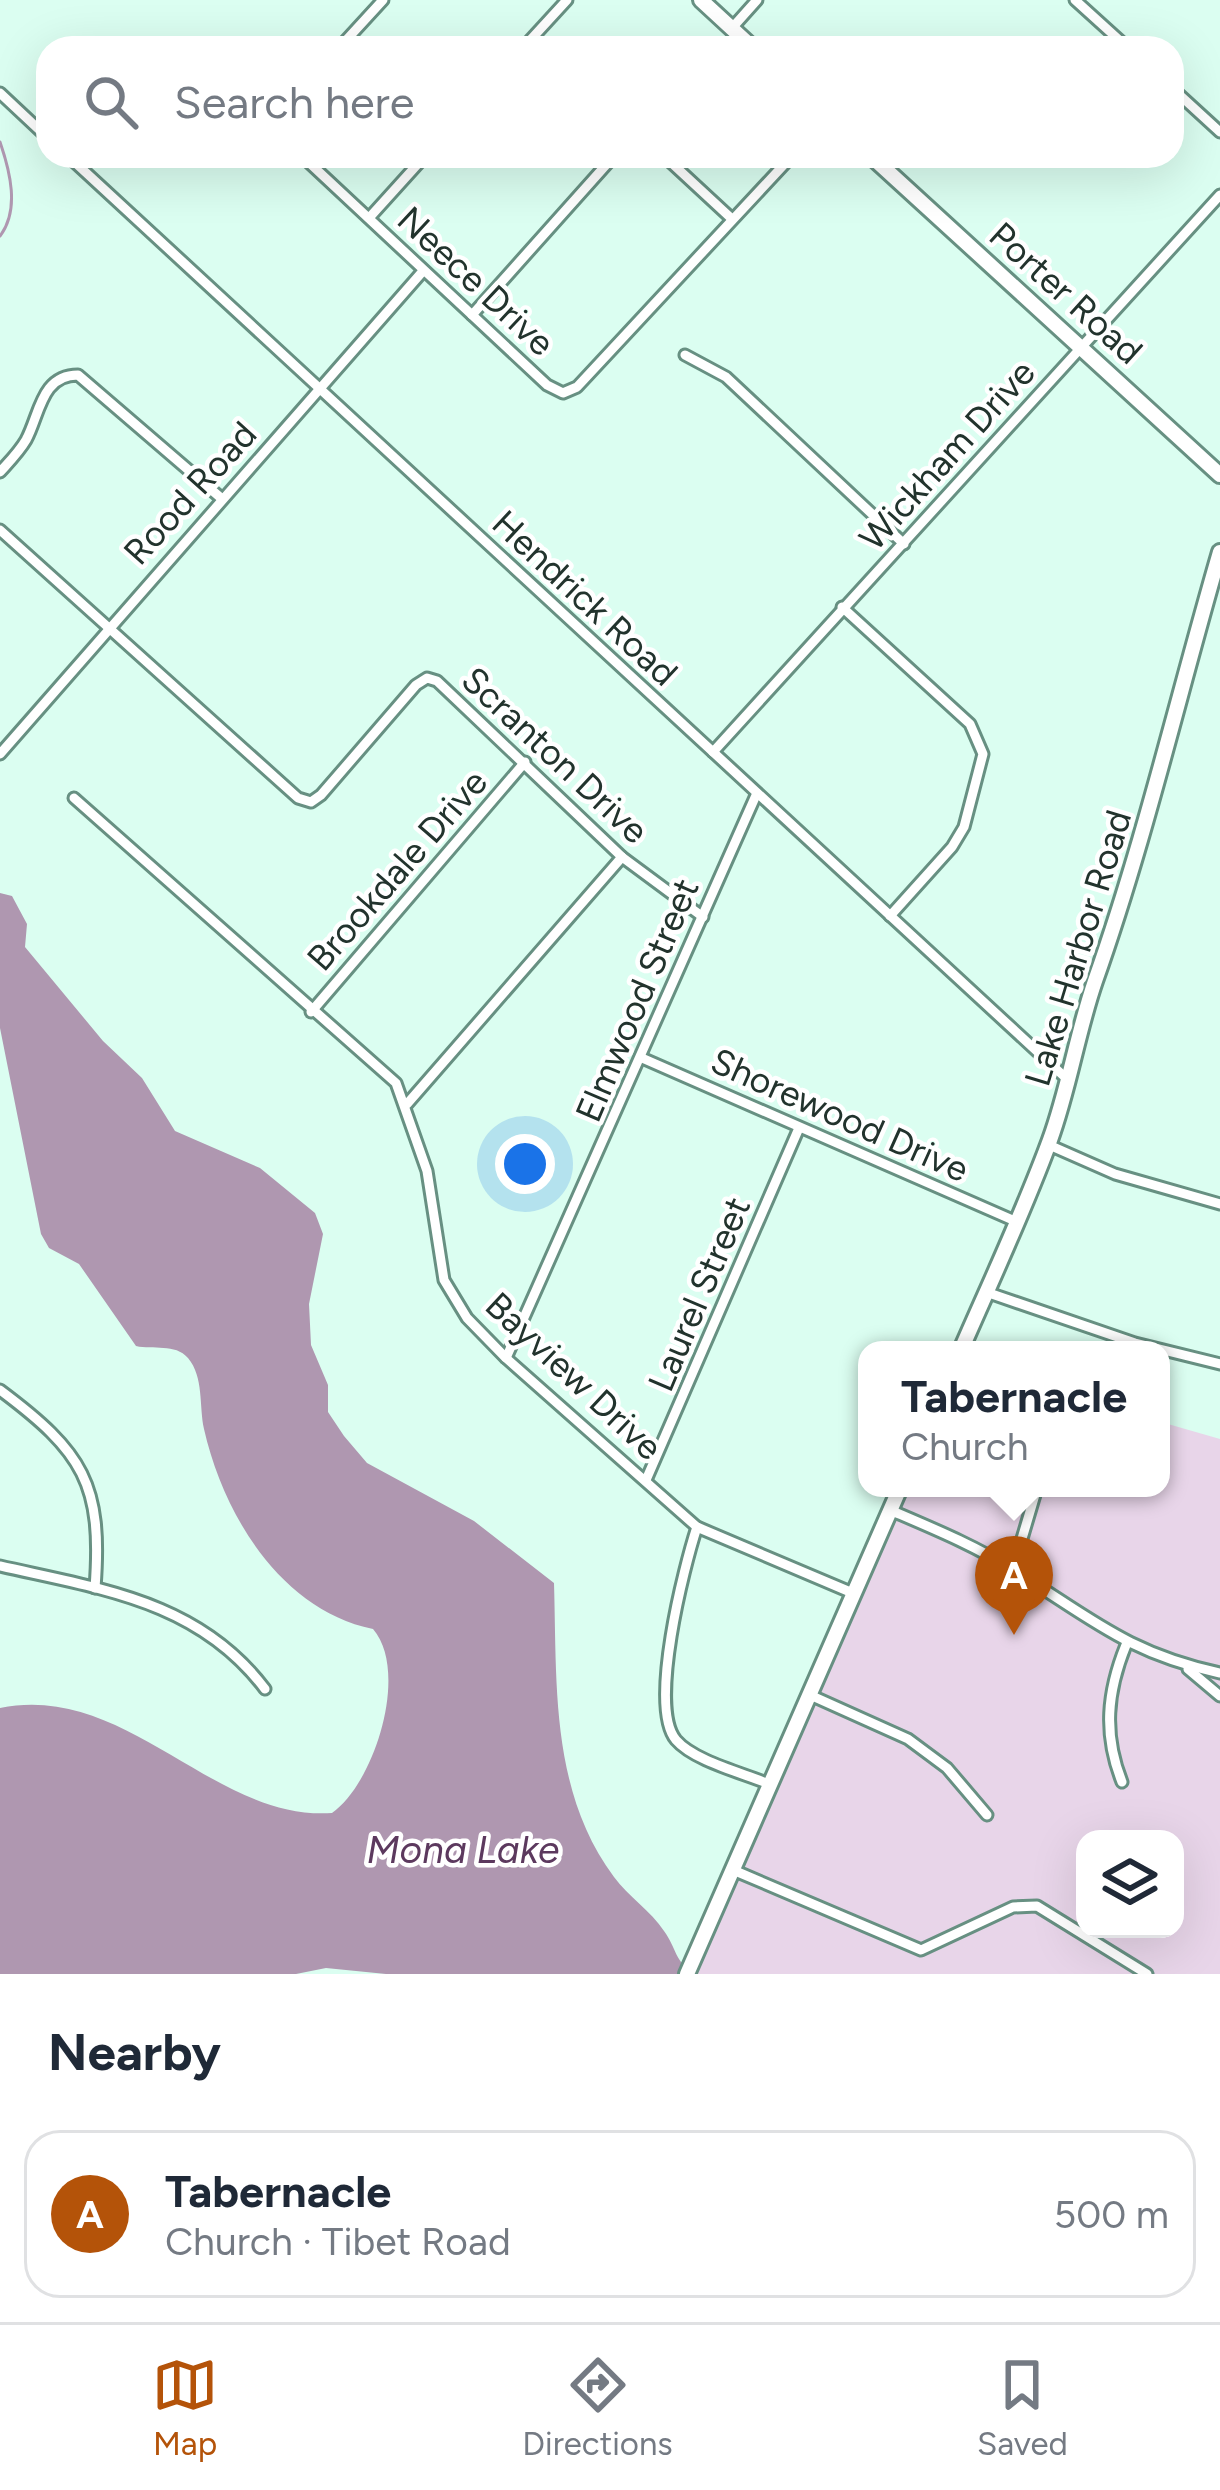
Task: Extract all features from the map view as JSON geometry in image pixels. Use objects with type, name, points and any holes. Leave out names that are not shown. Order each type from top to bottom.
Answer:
[{"type":"street","points":[[350,36],[383,0]]},
{"type":"street","points":[[534,36],[567,0]]},
{"type":"street","points":[[701,0],[740,36]]},
{"type":"street","points":[[732,28],[757,0]]},
{"type":"street","points":[[1075,0],[1115,36]]},
{"type":"street","points":[[0,93],[36,126]]},
{"type":"street","points":[[1184,99],[1220,132]]},
{"type":"street","name":"Hendrick Road","points":[[81,168],[1066,1079]]},
{"type":"street","name":"Neece Drive","points":[[315,168],[547,385],[563,393],[577,387],[652,311],[732,219]]},
{"type":"street","points":[[368,218],[414,168]]},
{"type":"street","points":[[472,315],[603,168]]},
{"type":"street","points":[[677,168],[732,219],[781,168]]},
{"type":"street","name":"Porter Road","points":[[884,168],[1220,475]]},
{"type":"street","name":"Wickham Drive","points":[[713,752],[1220,195]]},
{"type":"street","name":"Rood Road","points":[[0,754],[423,271]]},
{"type":"street","points":[[685,355],[726,376],[904,544]]},
{"type":"street","points":[[0,472],[22,447],[47,389],[67,375],[78,375],[221,498]]},
{"type":"street","points":[[0,530],[108,626]]},
{"type":"street","name":"Lake Harbor Road","points":[[965,1341],[1049,1144],[1168,752],[1174,709],[1220,552]]},
{"type":"street","points":[[842,607],[970,724],[983,754],[964,826],[952,847],[890,916]]},
{"type":"street","name":"Scranton Drive","points":[[108,626],[298,798],[311,802],[427,678],[437,681],[622,857],[703,917]]},
{"type":"street","name":"Brookdale Drive","points":[[310,1012],[525,762]]},
{"type":"street","name":"Elmwood Street","points":[[506,1358],[757,793]]},
{"type":"street","name":"Bayview Drive","points":[[74,798],[310,1012],[377,1063],[406,1104],[427,1172],[444,1280],[467,1318],[506,1358],[697,1527],[855,1594]]},
{"type":"street","points":[[406,1104],[622,857]]},
{"type":"street","name":"Shorewood Drive","points":[[642,1058],[1015,1221]]},
{"type":"street","name":"Laurel Street","points":[[646,1480],[800,1128]]},
{"type":"street","points":[[1049,1144],[1115,1174],[1220,1204]]},
{"type":"street","points":[[986,1292],[1131,1341]]},
{"type":"street","points":[[1170,1351],[1220,1364]]},
{"type":"street","points":[[0,1390],[73,1453],[92,1488],[100,1527],[95,1588]]},
{"type":"street","points":[[688,1971],[896,1497]]},
{"type":"street","points":[[1013,1569],[1034,1497]]},
{"type":"street","points":[[890,1510],[1013,1569],[1126,1645],[1187,1669],[1220,1673]]},
{"type":"street","points":[[697,1527],[665,1682],[670,1731],[681,1745],[769,1784]]},
{"type":"street","points":[[0,1567],[174,1611],[248,1667],[265,1689]]},
{"type":"street","points":[[1122,1782],[1108,1726],[1111,1688],[1126,1645]]},
{"type":"street","points":[[1187,1669],[1220,1696]]},
{"type":"street","points":[[810,1695],[908,1739],[947,1768],[987,1815]]},
{"type":"street","points":[[733,1870],[921,1950],[1013,1907],[1036,1906],[1147,1974]]},
{"type":"shaded area","points":[[1170,1425],[1220,1439],[1220,1974],[697,1974],[689,1967],[896,1497],[1170,1497]]},
{"type":"water","name":"Mona Lake","points":[[0,893],[12,896],[27,924],[25,947],[103,1041],[142,1078],[175,1131],[260,1168],[315,1213],[323,1234],[309,1304],[311,1345],[328,1385],[328,1412],[344,1436],[367,1463],[474,1521],[554,1583],[561,1735],[578,1809],[614,1877],[659,1924],[679,1959],[695,1974],[386,1974],[326,1968],[296,1974],[0,1974],[0,1708],[46,1705],[89,1715],[248,1796],[289,1810],[332,1813],[347,1799],[373,1753],[382,1726],[388,1672],[384,1648],[373,1629],[340,1619],[311,1602],[285,1581],[242,1526],[213,1462],[199,1383],[188,1358],[170,1349],[136,1346],[79,1264],[49,1248],[41,1234],[0,1028]]},
{"type":"waterway","points":[[0,142],[11,202],[0,236]]},
{"type":"place","name":"Tabernacle","points":[[1014,1635]]}]
